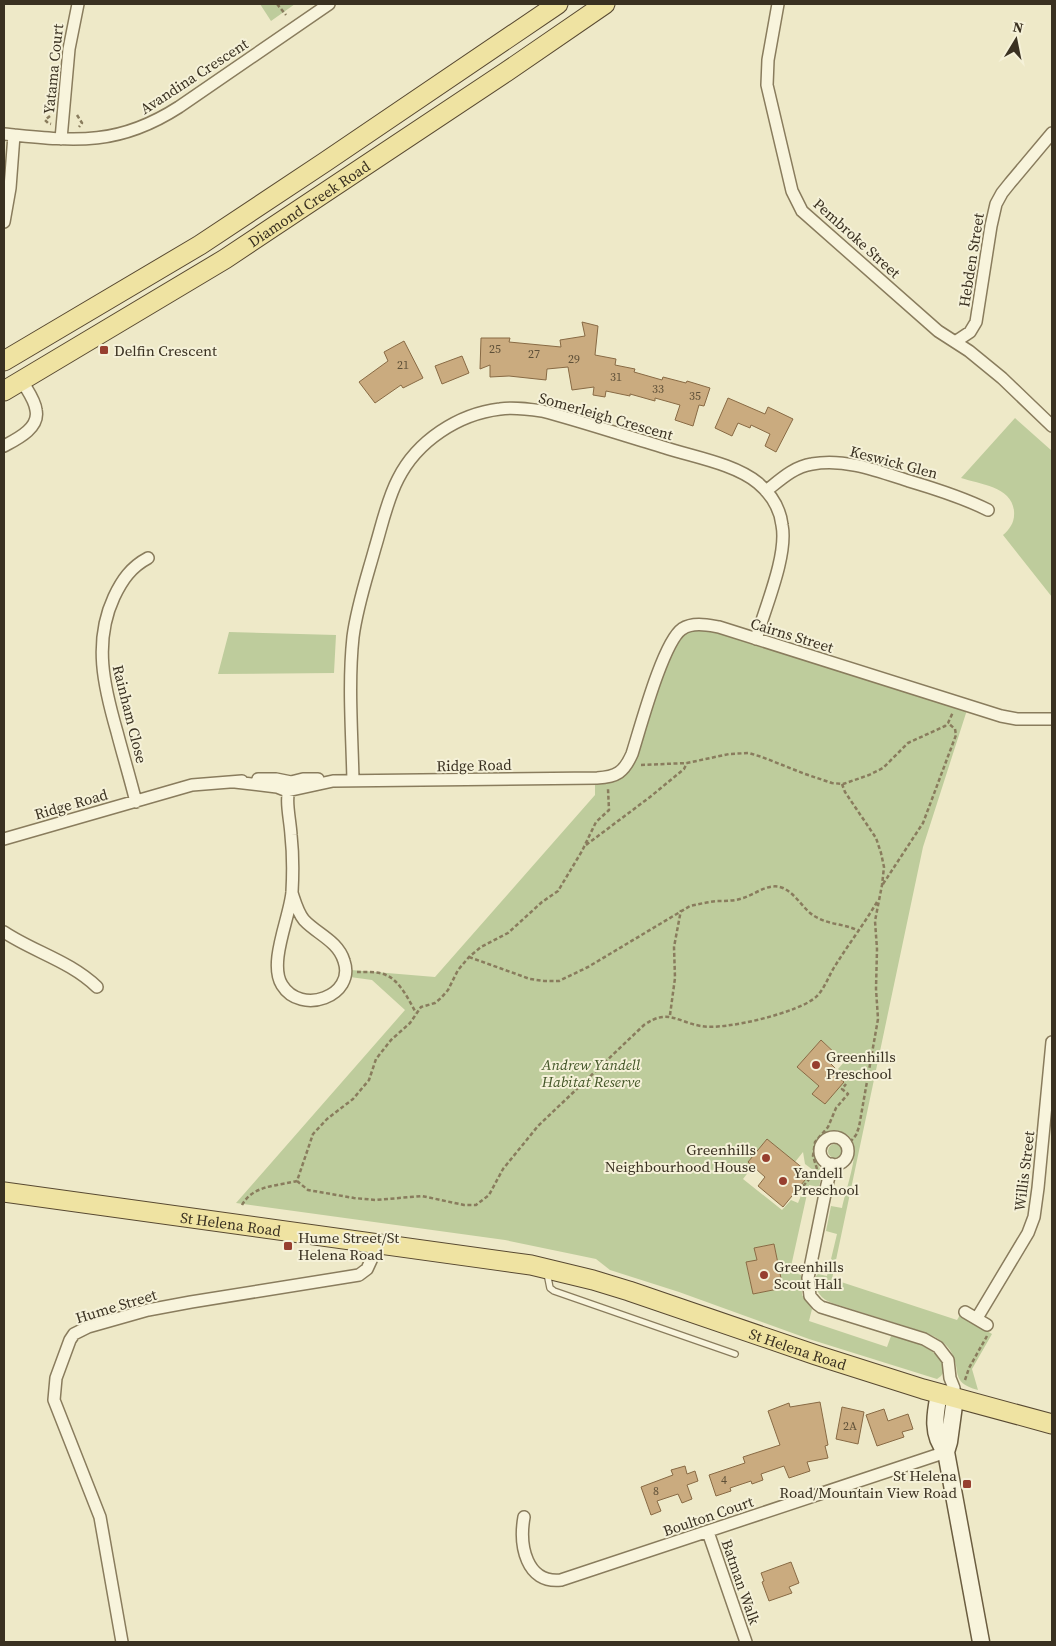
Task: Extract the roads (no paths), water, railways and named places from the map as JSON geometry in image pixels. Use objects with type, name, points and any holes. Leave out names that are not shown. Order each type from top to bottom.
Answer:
[{"type":"main road","name":"Diamond Creek Road","points":[[7,359],[200,244],[326,162],[558,4]]},
{"type":"main road","name":"Diamond Creek Road","points":[[4,391],[225,259],[483,88],[605,4]]},
{"type":"main road","points":[[7,359],[22,381]]},
{"type":"main road","name":"St Helena Road","points":[[4,1192],[507,1260],[547,1268],[629,1291],[816,1355],[947,1396],[1052,1424]]},
{"type":"street","name":"Yatama Court","points":[[61,139],[69,49],[78,4]]},
{"type":"street","name":"Avandina Crescent","points":[[9,134],[61,139],[95,139],[112,137],[144,127],[162,118],[329,4]]},
{"type":"street","name":"Pembroke Street","points":[[778,4],[768,60],[767,85],[792,191],[802,211],[938,331],[969,351],[1002,378],[1052,426]]},
{"type":"street","points":[[4,222],[10,188],[9,134]]},
{"type":"street","name":"Hebden Street","points":[[955,342],[970,332],[976,322],[990,226],[996,204],[1010,183],[1052,134]]},
{"type":"street","points":[[4,446],[26,434],[37,416],[36,409],[22,381]]},
{"type":"street","name":"Somerleigh Crescent","points":[[353,781],[353,636],[360,602],[397,481],[411,458],[440,432],[454,423],[489,410],[516,408],[542,411],[733,469],[747,475],[766,491],[779,511],[783,526],[783,540],[781,557],[756,639]]},
{"type":"street","name":"Keswick Glen","points":[[766,491],[800,467],[823,462],[838,462],[868,468],[958,496],[988,510]]},
{"type":"street","name":"Rainham Close","points":[[136,802],[106,694],[102,675],[102,647],[106,619],[116,592],[131,569],[148,558]]},
{"type":"street","name":"Cairns Street","points":[[610,777],[627,766],[665,652],[676,634],[687,626],[700,624],[719,627],[1001,716],[1017,719],[1052,719]]},
{"type":"street","name":"Ridge Road","points":[[4,839],[192,786],[267,778],[291,788],[311,778],[333,782],[610,777]]},
{"type":"street","points":[[291,788],[288,812],[292,836],[292,893],[278,959],[277,974],[289,994],[299,999],[315,1002],[328,997],[339,987],[346,970],[345,962],[337,948],[305,922],[299,914],[292,893]]},
{"type":"street","points":[[4,932],[35,950],[72,967],[85,975],[97,987]]},
{"type":"street","name":"Willis Street","points":[[977,1318],[1024,1238],[1034,1217],[1052,1042]]},
{"type":"street","points":[[837,1138],[845,1142],[848,1150],[846,1158],[839,1164],[832,1164],[826,1162],[821,1154],[821,1150],[824,1142],[837,1138]]},
{"type":"street","points":[[832,1164],[810,1266],[808,1286],[810,1296],[821,1307],[918,1337],[934,1344],[948,1360],[950,1378],[954,1388],[947,1396]]},
{"type":"street","name":"Hume Street","points":[[122,1642],[100,1517],[54,1400],[56,1378],[70,1340],[74,1334],[88,1327],[156,1309],[359,1275],[367,1269],[379,1243]]},
{"type":"street","points":[[965,1312],[987,1325]]},
{"type":"street","points":[[950,1378],[943,1385],[947,1396],[949,1442],[946,1452],[981,1642]]},
{"type":"street","name":"Boulton Court","points":[[524,1517],[522,1526],[523,1543],[532,1570],[541,1578],[552,1581],[561,1580],[946,1452]]},
{"type":"street","name":"Batman Walk","points":[[708,1532],[746,1642]]},
{"type":"lane","name":"St Helena Road","points":[[547,1268],[550,1288],[554,1291],[735,1354]]},
{"type":"place","name":"Delfin Crescent","points":[[104,350]]},
{"type":"place","name":"Greenhills Preschool","points":[[816,1065]]},
{"type":"place","name":"Greenhills Neighbourhood House","points":[[766,1158]]},
{"type":"place","name":"Yandell Preschool","points":[[783,1181]]},
{"type":"place","name":"Hume Street/St Helena Road","points":[[288,1246]]},
{"type":"place","name":"Greenhills Scout Hall","points":[[764,1275]]},
{"type":"place","name":"St Helena Road/Mountain View Road","points":[[967,1484]]},
{"type":"park label","name":"Andrew Yandell Habitat Reserve","points":[[591,1072]]}]
